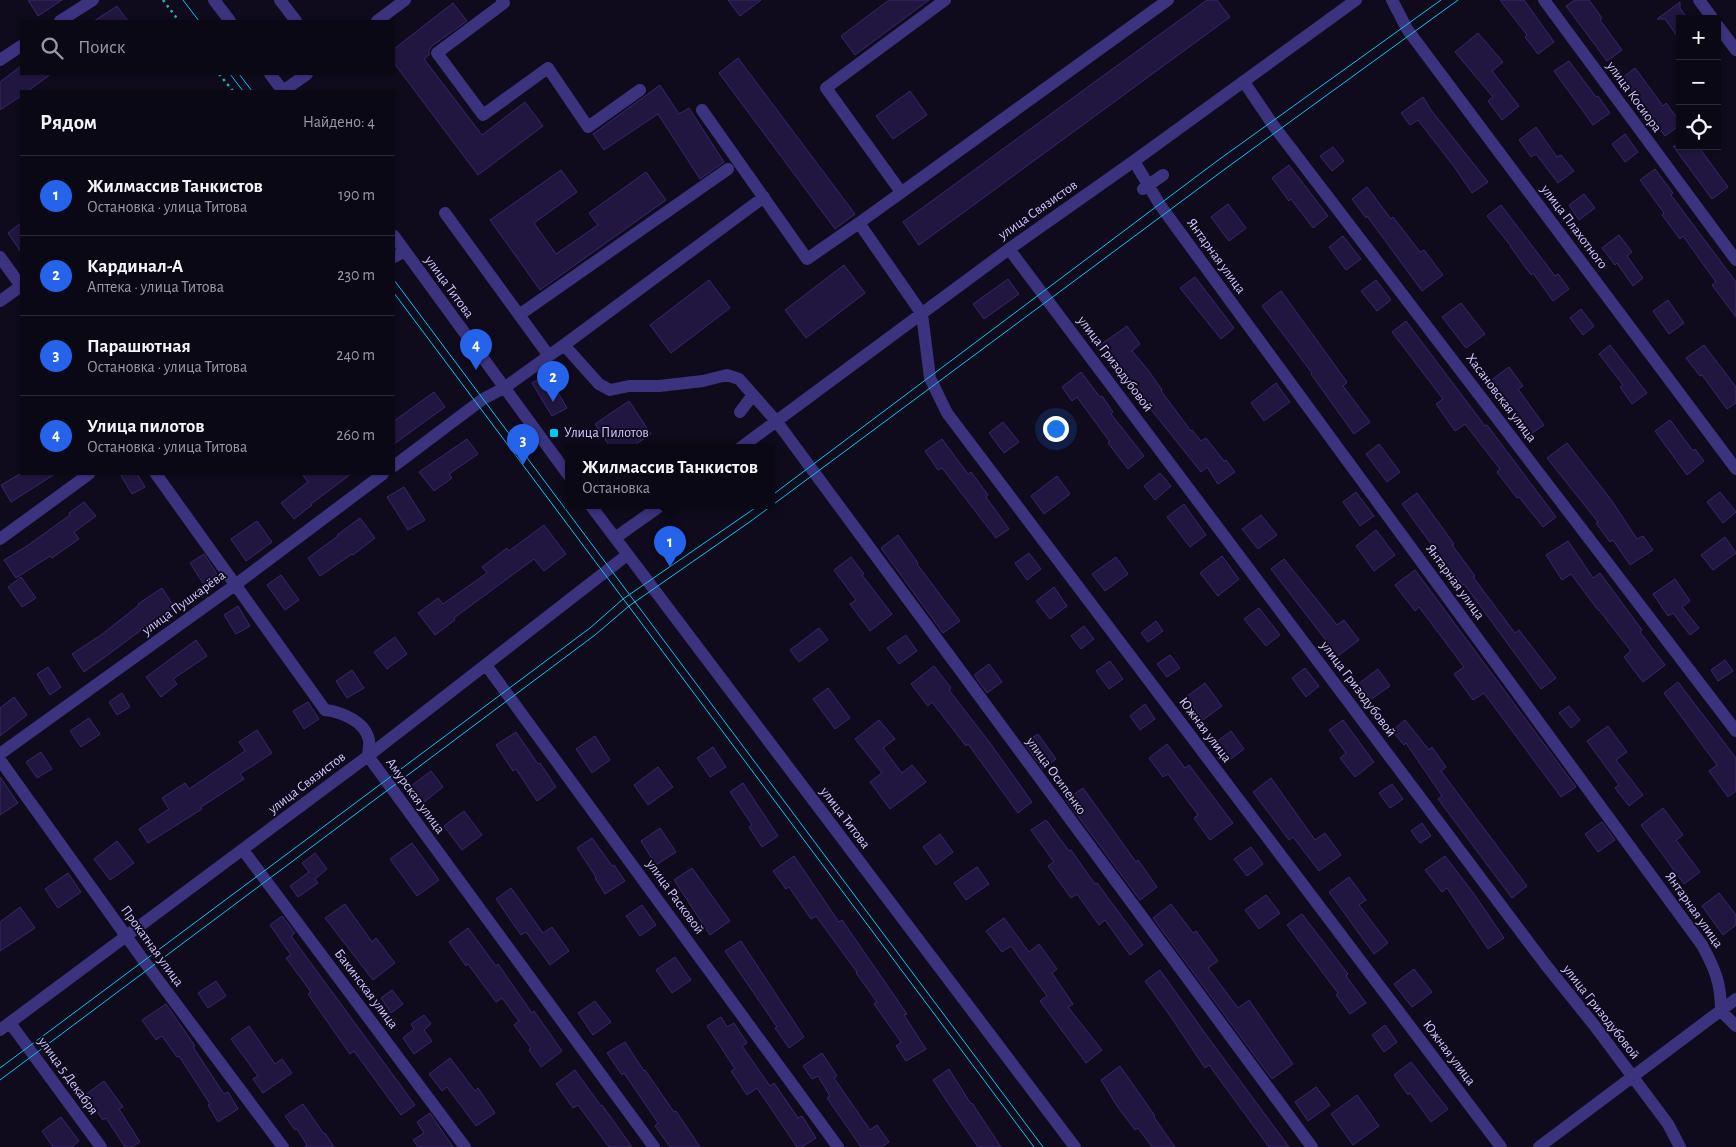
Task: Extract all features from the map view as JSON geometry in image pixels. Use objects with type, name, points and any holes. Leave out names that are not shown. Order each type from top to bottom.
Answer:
[{"type":"street","points":[[62,20],[93,0]]},
{"type":"street","points":[[214,0],[229,20]]},
{"type":"street","points":[[280,0],[295,20]]},
{"type":"street","points":[[377,20],[405,0]]},
{"type":"street","points":[[502,0],[504,3],[437,53],[483,115],[548,68],[588,127],[640,90]]},
{"type":"street","points":[[901,192],[826,88],[945,0]]},
{"type":"street","points":[[702,110],[807,259],[1168,0]]},
{"type":"street","name":"улица Связистов","points":[[746,444],[1009,249],[1356,0]]},
{"type":"street","name":"улица Плахотного","points":[[1392,0],[1406,29],[1736,468]]},
{"type":"street","name":"улица Косиора","points":[[1544,0],[1736,260]]},
{"type":"street","points":[[1699,0],[1710,15]]},
{"type":"street","points":[[1721,30],[1736,50]]},
{"type":"street","points":[[0,60],[20,47]]},
{"type":"street","points":[[271,75],[282,90]]},
{"type":"street","points":[[284,90],[306,75]]},
{"type":"street","name":"Хасановская улица","points":[[1244,82],[1273,125],[1736,731]]},
{"type":"street","name":"Янтарная улица","points":[[1134,161],[1145,187],[1184,237],[1702,945],[1715,970],[1721,991],[1721,1011]]},
{"type":"street","points":[[519,315],[728,169]]},
{"type":"street","points":[[1145,187],[1163,175]]},
{"type":"street","points":[[395,465],[483,399],[504,388],[549,356],[764,197]]},
{"type":"street","points":[[445,213],[549,356]]},
{"type":"street","points":[[859,223],[922,314]]},
{"type":"street","name":"улица Титова","points":[[395,240],[399,254],[504,388],[565,471]]},
{"type":"street","name":"улица Гризодубовой","points":[[1009,249],[1545,964],[1594,1025],[1668,1124],[1680,1147]]},
{"type":"street","points":[[0,257],[20,285]]},
{"type":"street","points":[[0,301],[20,287]]},
{"type":"street","name":"Южная улица","points":[[922,314],[930,378],[947,414],[1501,1147]]},
{"type":"street","name":"улица Осипенко","points":[[564,345],[599,384],[610,390],[628,386],[659,386],[703,381],[727,374],[739,379],[752,396],[777,422],[794,448],[1312,1147]]},
{"type":"street","points":[[740,412],[752,396]]},
{"type":"street","points":[[0,539],[88,475]]},
{"type":"street","name":"Амурская улица","points":[[157,475],[325,710],[339,712],[361,726],[369,740],[368,756],[654,1147]]},
{"type":"street","name":"улица Пушкарёва","points":[[0,754],[235,585],[382,475]]},
{"type":"street","name":"улица Титова","points":[[593,509],[1075,1147]]},
{"type":"street","points":[[615,538],[656,509]]},
{"type":"street","name":"улица Связистов","points":[[5,1026],[368,756],[627,555]]},
{"type":"street","name":"улица Расковой","points":[[486,665],[838,1147]]},
{"type":"street","name":"Прокатная улица","points":[[0,760],[126,936],[283,1147]]},
{"type":"street","name":"Бакинская улица","points":[[243,850],[465,1147]]},
{"type":"street","points":[[1539,1147],[1736,999]]},
{"type":"street","points":[[1721,1011],[1736,1026]]},
{"type":"street","name":"улица 5 Декабря","points":[[5,1026],[101,1147]]},
{"type":"path","points":[[163,0],[178,20]]},
{"type":"path","points":[[220,75],[232,90]]},
{"type":"building","points":[[28,0],[62,0],[38,16]]},
{"type":"building","points":[[728,0],[761,0],[740,16]]},
{"type":"building","points":[[889,0],[929,0],[855,55],[841,36]]},
{"type":"building","points":[[1207,0],[1217,0],[1230,17],[919,245],[903,222]]},
{"type":"building","points":[[1500,0],[1524,0],[1554,42],[1538,54],[1525,37],[1527,35]]},
{"type":"building","points":[[1575,0],[1589,0],[1602,18],[1600,20],[1622,50],[1607,61],[1566,6]]},
{"type":"building","points":[[1680,2],[1680,8],[1685,15],[1676,15],[1676,34],[1665,19],[1657,19]]},
{"type":"building","points":[[453,3],[467,21],[432,46],[429,50],[429,55],[424,59],[482,135],[525,102],[543,126],[478,175],[395,64],[395,48]]},
{"type":"building","points":[[117,6],[127,20],[96,20]]},
{"type":"building","points":[[1478,33],[1503,62],[1492,71],[1519,106],[1502,120],[1488,101],[1493,97],[1455,52]]},
{"type":"building","points":[[738,58],[855,214],[835,229],[719,73]]},
{"type":"building","points":[[1569,61],[1610,113],[1593,125],[1554,71]]},
{"type":"building","points":[[20,67],[20,75],[50,75],[29,90],[20,90],[20,97],[0,110],[0,82]]},
{"type":"building","points":[[1635,68],[1663,106],[1666,103],[1676,117],[1676,128],[1665,136],[1622,78]]},
{"type":"building","points":[[660,85],[679,114],[689,108],[724,162],[700,179],[658,114],[604,150],[593,134]]},
{"type":"building","points":[[910,91],[927,115],[893,139],[876,116]]},
{"type":"building","points":[[1423,97],[1431,110],[1488,182],[1472,193],[1418,120],[1410,125],[1401,113]]},
{"type":"building","points":[[1536,127],[1557,157],[1561,155],[1574,171],[1558,183],[1536,154],[1531,157],[1519,140]]},
{"type":"building","points":[[1625,134],[1638,152],[1625,162],[1612,144]]},
{"type":"building","points":[[1673,146],[1676,146],[1676,150],[1701,150],[1728,187],[1712,199]]},
{"type":"building","points":[[1333,147],[1344,161],[1332,171],[1320,156]]},
{"type":"building","points":[[1289,165],[1328,216],[1313,228],[1272,178]]},
{"type":"building","points":[[1655,169],[1673,193],[1671,195],[1736,282],[1736,317],[1712,285],[1716,282],[1683,236],[1680,239],[1662,215],[1664,213],[1640,180]]},
{"type":"building","points":[[561,170],[577,192],[534,223],[556,254],[598,225],[589,213],[646,172],[666,200],[540,290],[490,220]]},
{"type":"building","points":[[1367,187],[1391,219],[1393,217],[1420,252],[1424,250],[1443,275],[1422,291],[1367,216],[1366,218],[1352,199]]},
{"type":"building","points":[[1584,194],[1595,208],[1579,220],[1569,205]]},
{"type":"building","points":[[1228,204],[1246,228],[1229,241],[1211,217]]},
{"type":"building","points":[[1501,205],[1555,276],[1558,274],[1569,289],[1553,301],[1487,216]]},
{"type":"building","points":[[20,224],[20,251],[8,233]]},
{"type":"building","points":[[1619,235],[1632,252],[1627,256],[1643,278],[1633,286],[1617,263],[1615,265],[1602,248]]},
{"type":"building","points":[[1343,236],[1361,259],[1346,270],[1329,247]]},
{"type":"building","points":[[844,265],[865,293],[806,338],[785,310]]},
{"type":"building","points":[[1195,277],[1234,328],[1221,339],[1180,288]]},
{"type":"building","points":[[1008,279],[1019,294],[984,319],[973,304]]},
{"type":"building","points":[[709,280],[730,308],[671,353],[650,325]]},
{"type":"building","points":[[1376,280],[1391,300],[1377,311],[1361,291]]},
{"type":"building","points":[[1281,291],[1347,382],[1343,386],[1370,422],[1354,434],[1262,306]]},
{"type":"building","points":[[1668,300],[1684,323],[1669,334],[1653,311]]},
{"type":"building","points":[[1461,303],[1485,334],[1466,348],[1442,317]]},
{"type":"building","points":[[1581,309],[1594,326],[1583,335],[1570,318]]},
{"type":"building","points":[[1406,321],[1556,517],[1543,527],[1497,472],[1500,469],[1465,424],[1455,431],[1436,404],[1443,399],[1392,332]]},
{"type":"building","points":[[1127,326],[1140,344],[1132,351],[1148,370],[1161,391],[1191,431],[1201,441],[1206,438],[1235,472],[1218,484],[1207,467],[1201,472],[1145,402],[1124,371],[1122,373],[1100,345]]},
{"type":"building","points":[[1610,345],[1647,393],[1632,404],[1620,387],[1623,385],[1599,354]]},
{"type":"building","points":[[1704,345],[1736,387],[1736,403],[1727,409],[1702,375],[1700,376],[1686,358]]},
{"type":"building","points":[[1509,367],[1523,386],[1518,389],[1544,425],[1531,434],[1506,399],[1504,400],[1490,381]]},
{"type":"building","points":[[1081,372],[1100,397],[1102,396],[1113,412],[1111,414],[1144,456],[1128,469],[1077,397],[1072,401],[1062,387]]},
{"type":"building","points":[[547,374],[567,408],[552,416],[532,383]]},
{"type":"building","points":[[1276,383],[1290,402],[1264,421],[1251,403]]},
{"type":"building","points":[[434,392],[445,407],[395,443],[395,420]]},
{"type":"building","points":[[629,401],[651,434],[636,444],[608,444],[595,424]]},
{"type":"building","points":[[1670,420],[1693,451],[1695,449],[1704,461],[1687,475],[1655,431]]},
{"type":"building","points":[[1003,422],[1019,442],[1004,453],[989,433]]},
{"type":"building","points":[[467,439],[478,454],[449,474],[452,478],[434,491],[419,472]]},
{"type":"building","points":[[942,439],[968,474],[971,472],[1009,529],[996,538],[942,468],[938,470],[925,451]]},
{"type":"building","points":[[1567,443],[1612,501],[1637,539],[1643,536],[1653,550],[1630,565],[1613,540],[1610,542],[1596,523],[1598,522],[1547,458]]},
{"type":"building","points":[[1379,444],[1400,472],[1387,482],[1366,454]]},
{"type":"building","points":[[1160,473],[1171,486],[1155,500],[1144,486]]},
{"type":"building","points":[[20,474],[53,475],[11,502],[1,485]]},
{"type":"building","points":[[121,475],[138,475],[145,487],[132,494]]},
{"type":"building","points":[[303,475],[350,475],[294,519],[281,503],[308,482]]},
{"type":"building","points":[[1057,476],[1070,494],[1044,514],[1031,496]]},
{"type":"building","points":[[404,487],[425,520],[408,530],[387,497]]},
{"type":"building","points":[[1356,492],[1374,516],[1360,526],[1343,502]]},
{"type":"building","points":[[1720,492],[1736,512],[1723,523],[1707,502]]},
{"type":"building","points":[[1417,493],[1454,544],[1452,545],[1475,576],[1473,577],[1515,633],[1519,630],[1556,678],[1541,689],[1464,584],[1439,555],[1402,504]]},
{"type":"building","points":[[84,502],[96,516],[74,532],[79,539],[52,558],[50,556],[16,578],[4,560],[70,515],[69,513]]},
{"type":"building","points":[[1184,504],[1206,535],[1190,547],[1167,517]]},
{"type":"building","points":[[1261,515],[1277,535],[1258,549],[1242,529]]},
{"type":"building","points":[[360,518],[375,538],[320,576],[308,558]]},
{"type":"building","points":[[257,521],[272,542],[246,561],[231,539]]},
{"type":"building","points":[[544,525],[566,554],[544,571],[534,559],[454,618],[455,620],[435,635],[418,613],[438,598],[443,604],[487,573],[482,567],[507,548],[509,551]]},
{"type":"building","points":[[1376,530],[1395,555],[1374,571],[1356,546]]},
{"type":"building","points":[[898,535],[917,564],[960,621],[943,633],[881,548]]},
{"type":"building","points":[[1725,537],[1736,553],[1713,570],[1701,555]]},
{"type":"building","points":[[1568,541],[1593,578],[1600,573],[1665,665],[1643,682],[1624,657],[1631,651],[1571,574],[1562,580],[1546,555]]},
{"type":"building","points":[[1029,553],[1041,569],[1027,580],[1015,563]]},
{"type":"building","points":[[204,554],[217,574],[203,583],[190,563]]},
{"type":"building","points":[[1222,556],[1239,579],[1218,596],[1200,573]]},
{"type":"building","points":[[851,557],[864,574],[862,575],[892,614],[870,631],[850,604],[856,600],[834,570]]},
{"type":"building","points":[[1116,557],[1128,574],[1105,591],[1092,574]]},
{"type":"building","points":[[1284,559],[1337,625],[1344,620],[1359,640],[1338,656],[1271,569]]},
{"type":"building","points":[[1415,570],[1576,787],[1561,797],[1484,693],[1473,700],[1454,674],[1464,667],[1419,607],[1415,611],[1395,585]]},
{"type":"building","points":[[281,575],[299,600],[285,610],[267,585]]},
{"type":"building","points":[[21,577],[36,598],[22,607],[8,587]]},
{"type":"building","points":[[1675,579],[1690,601],[1682,607],[1699,628],[1690,635],[1673,613],[1668,616],[1653,594]]},
{"type":"building","points":[[1054,587],[1067,606],[1050,619],[1036,601]]},
{"type":"building","points":[[162,588],[174,607],[140,629],[84,672],[72,654],[101,635],[138,604]]},
{"type":"building","points":[[238,606],[250,626],[236,634],[224,615]]},
{"type":"building","points":[[1259,608],[1280,635],[1266,646],[1244,619]]},
{"type":"building","points":[[1156,621],[1163,631],[1148,642],[1141,633]]},
{"type":"building","points":[[1084,626],[1094,639],[1081,649],[1071,636]]},
{"type":"building","points":[[819,628],[828,640],[799,662],[790,650]]},
{"type":"building","points":[[906,635],[917,651],[899,664],[887,648]]},
{"type":"building","points":[[395,637],[407,654],[387,669],[374,652]]},
{"type":"building","points":[[196,640],[207,656],[173,679],[177,684],[161,697],[146,677]]},
{"type":"building","points":[[1170,655],[1180,668],[1167,677],[1157,664]]},
{"type":"building","points":[[1725,660],[1733,671],[1718,681],[1711,670]]},
{"type":"building","points":[[1110,661],[1123,679],[1109,689],[1096,671]]},
{"type":"building","points":[[989,664],[1002,682],[987,693],[974,675]]},
{"type":"building","points":[[934,666],[951,688],[949,690],[1032,802],[1018,813],[968,744],[966,746],[932,702],[928,706],[911,684]]},
{"type":"building","points":[[48,667],[61,687],[50,695],[37,674]]},
{"type":"building","points":[[1305,668],[1319,686],[1306,697],[1292,678]]},
{"type":"building","points":[[1378,669],[1390,686],[1370,700],[1358,684]]},
{"type":"building","points":[[352,670],[364,688],[347,698],[336,681]]},
{"type":"building","points":[[1678,682],[1736,758],[1736,791],[1728,797],[1709,771],[1717,765],[1664,693]]},
{"type":"building","points":[[1205,683],[1222,706],[1203,720],[1186,697]]},
{"type":"building","points":[[828,688],[850,718],[835,729],[813,699]]},
{"type":"building","points":[[122,693],[130,707],[117,715],[109,702]]},
{"type":"building","points":[[14,697],[27,715],[0,736],[0,708]]},
{"type":"building","points":[[308,702],[319,719],[304,729],[293,711]]},
{"type":"building","points":[[1145,704],[1155,719],[1140,730],[1130,716]]},
{"type":"building","points":[[1569,706],[1580,720],[1571,728],[1559,713]]},
{"type":"building","points":[[89,718],[100,734],[81,747],[70,731]]},
{"type":"building","points":[[879,720],[895,739],[883,748],[902,773],[912,765],[926,782],[890,809],[870,782],[882,773],[855,739]]},
{"type":"building","points":[[1343,720],[1374,762],[1355,777],[1340,758],[1346,753],[1329,730]]},
{"type":"building","points":[[1405,720],[1429,750],[1432,747],[1446,767],[1441,771],[1527,886],[1512,898],[1438,799],[1442,796],[1406,743],[1404,745],[1392,731]]},
{"type":"building","points":[[1608,726],[1627,752],[1616,760],[1643,795],[1629,806],[1615,788],[1619,785],[1587,741]]},
{"type":"building","points":[[257,730],[272,753],[240,774],[244,779],[201,807],[202,809],[148,843],[139,829],[169,809],[162,798],[185,783],[189,789],[245,751],[239,742]]},
{"type":"building","points":[[1231,731],[1244,749],[1228,761],[1215,743]]},
{"type":"building","points":[[516,732],[556,787],[537,801],[516,769],[513,771],[496,745]]},
{"type":"building","points":[[1038,734],[1056,759],[1043,769],[1024,743]]},
{"type":"building","points":[[595,736],[610,760],[592,773],[576,749]]},
{"type":"building","points":[[1167,744],[1185,768],[1189,765],[1233,823],[1210,840],[1194,818],[1198,815],[1168,774],[1163,777],[1149,758]]},
{"type":"building","points":[[713,747],[726,767],[710,777],[697,758]]},
{"type":"building","points":[[41,752],[52,769],[37,778],[26,762]]},
{"type":"building","points":[[658,767],[673,787],[648,805],[634,785]]},
{"type":"building","points":[[431,771],[443,787],[423,803],[411,786]]},
{"type":"building","points":[[0,777],[18,803],[0,815]]},
{"type":"building","points":[[1271,778],[1315,840],[1325,833],[1341,855],[1319,871],[1293,837],[1289,840],[1253,792]]},
{"type":"building","points":[[743,783],[778,836],[762,847],[749,827],[752,825],[730,792]]},
{"type":"building","points":[[1392,784],[1403,799],[1390,808],[1379,793]]},
{"type":"building","points":[[1083,788],[1136,862],[1138,860],[1157,887],[1140,900],[1066,800]]},
{"type":"building","points":[[1663,808],[1683,835],[1676,840],[1700,872],[1684,884],[1641,825]]},
{"type":"building","points":[[464,811],[482,835],[462,850],[444,826]]},
{"type":"building","points":[[1046,820],[1069,851],[1071,850],[1095,884],[1097,883],[1143,945],[1130,955],[1105,920],[1099,925],[1077,894],[1071,898],[1048,866],[1054,862],[1031,830]]},
{"type":"building","points":[[1602,822],[1615,840],[1598,852],[1585,834]]},
{"type":"building","points":[[1422,823],[1431,836],[1420,843],[1411,831]]},
{"type":"building","points":[[660,828],[676,852],[656,865],[641,841]]},
{"type":"building","points":[[940,834],[953,852],[936,865],[923,847]]},
{"type":"building","points":[[592,838],[625,881],[605,894],[577,848]]},
{"type":"building","points":[[117,841],[134,863],[110,880],[94,859]]},
{"type":"building","points":[[412,843],[439,880],[417,896],[390,859]]},
{"type":"building","points":[[1251,847],[1263,864],[1247,876],[1234,859]]},
{"type":"building","points":[[315,853],[327,869],[315,879],[318,883],[298,897],[290,886],[309,872],[302,863]]},
{"type":"building","points":[[794,856],[839,922],[842,920],[907,1014],[904,1015],[926,1049],[906,1061],[896,1046],[901,1042],[874,1004],[877,1002],[857,972],[816,916],[811,919],[789,887],[786,889],[773,871]]},
{"type":"building","points":[[1445,856],[1504,938],[1488,949],[1447,888],[1442,892],[1425,870]]},
{"type":"building","points":[[977,867],[989,884],[966,900],[954,883]]},
{"type":"building","points":[[692,868],[730,921],[710,935],[674,880]]},
{"type":"building","points":[[68,873],[81,892],[58,908],[45,889]]},
{"type":"building","points":[[1349,877],[1366,900],[1359,905],[1388,943],[1374,954],[1329,892]]},
{"type":"building","points":[[511,888],[543,933],[552,927],[569,951],[550,965],[526,932],[521,935],[496,899]]},
{"type":"building","points":[[1719,893],[1736,915],[1736,925],[1723,935],[1702,906]]},
{"type":"building","points":[[1266,895],[1280,913],[1259,929],[1245,910]]},
{"type":"building","points":[[345,904],[372,942],[376,938],[395,963],[373,980],[325,918]]},
{"type":"building","points":[[1171,904],[1193,933],[1196,931],[1218,961],[1208,968],[1238,1008],[1249,1000],[1293,1064],[1272,1079],[1153,918]]},
{"type":"building","points":[[642,905],[656,925],[640,936],[626,916]]},
{"type":"building","points":[[20,907],[35,928],[0,951],[0,922]]},
{"type":"building","points":[[1302,914],[1348,974],[1346,976],[1366,1003],[1350,1014],[1336,995],[1338,993],[1287,925]]},
{"type":"building","points":[[282,916],[295,933],[291,936],[415,1105],[401,1115],[354,1051],[350,1054],[308,994],[311,992],[286,958],[291,955],[270,925]]},
{"type":"building","points":[[1004,918],[1029,952],[1039,944],[1057,969],[1052,973],[1073,1004],[1068,1007],[1102,1050],[1086,1063],[1040,1001],[1047,996],[1011,946],[1002,952],[986,931]]},
{"type":"building","points":[[468,928],[496,966],[498,964],[532,1013],[534,1011],[562,1051],[541,1067],[529,1050],[531,1048],[514,1025],[519,1021],[502,998],[496,1002],[449,942]]},
{"type":"building","points":[[741,941],[804,1037],[789,1048],[775,1028],[777,1027],[725,951]]},
{"type":"building","points":[[675,957],[691,980],[672,993],[656,970]]},
{"type":"building","points":[[1414,969],[1432,992],[1412,1007],[1394,984]]},
{"type":"building","points":[[1160,970],[1289,1147],[1269,1147],[1209,1065],[1205,1068],[1145,981]]},
{"type":"building","points":[[216,981],[226,996],[208,1008],[198,993]]},
{"type":"building","points":[[392,990],[403,1004],[391,1013],[381,998]]},
{"type":"building","points":[[595,1001],[611,1022],[593,1035],[578,1013]]},
{"type":"building","points":[[166,1004],[195,1046],[193,1047],[224,1094],[228,1092],[238,1109],[218,1122],[208,1105],[210,1104],[179,1056],[177,1057],[162,1036],[156,1040],[142,1020]]},
{"type":"building","points":[[424,1015],[431,1024],[424,1030],[432,1041],[414,1054],[403,1038],[414,1029],[411,1024]]},
{"type":"building","points":[[721,1017],[727,1027],[734,1023],[747,1043],[742,1046],[770,1086],[774,1083],[798,1118],[802,1116],[816,1138],[802,1147],[797,1147],[757,1088],[747,1095],[731,1071],[735,1069],[707,1026]]},
{"type":"building","points":[[1385,1025],[1397,1042],[1384,1052],[1372,1035]]},
{"type":"building","points":[[249,1026],[275,1064],[282,1059],[292,1073],[263,1093],[253,1079],[258,1076],[231,1039]]},
{"type":"building","points":[[625,1042],[700,1147],[670,1147],[655,1126],[658,1123],[624,1073],[622,1075],[607,1053]]},
{"type":"building","points":[[822,1053],[837,1076],[834,1078],[870,1130],[877,1125],[889,1142],[882,1147],[861,1147],[827,1098],[830,1096],[818,1076],[812,1079],[803,1066]]},
{"type":"building","points":[[450,1058],[475,1091],[478,1088],[495,1113],[476,1126],[447,1087],[442,1091],[429,1074]]},
{"type":"building","points":[[1411,1062],[1448,1109],[1431,1122],[1394,1075]]},
{"type":"building","points":[[1120,1066],[1175,1147],[1152,1147],[1138,1128],[1135,1130],[1117,1106],[1101,1080]]},
{"type":"building","points":[[949,1069],[1001,1147],[978,1147],[946,1100],[933,1080]]},
{"type":"building","points":[[575,1070],[632,1147],[609,1147],[578,1105],[573,1108],[556,1084]]},
{"type":"building","points":[[104,1081],[123,1107],[119,1109],[140,1142],[132,1147],[125,1147],[106,1118],[103,1120],[85,1095]]},
{"type":"building","points":[[1316,1087],[1330,1105],[1308,1121],[1295,1102]]},
{"type":"building","points":[[1357,1095],[1379,1126],[1353,1145],[1331,1114]]},
{"type":"building","points":[[303,1104],[334,1147],[305,1147],[307,1145],[297,1129],[295,1130],[285,1116]]},
{"type":"building","points":[[430,1113],[453,1147],[418,1147],[413,1140],[424,1133],[417,1122]]},
{"type":"building","points":[[61,1117],[79,1141],[72,1147],[53,1147],[42,1131]]},
{"type":"tram line","points":[[183,0],[198,20]]},
{"type":"tram line","points":[[775,493],[1217,161],[1441,0]]},
{"type":"tram line","points":[[775,503],[1225,169],[1458,0]]},
{"type":"tram line","points":[[231,75],[242,90]]},
{"type":"tram line","points":[[240,75],[251,90]]},
{"type":"tram line","points":[[395,281],[565,508]]},
{"type":"tram line","points":[[395,294],[1034,1147]]},
{"type":"tram line","points":[[565,509],[1043,1147]]},
{"type":"tram line","points":[[0,1068],[590,628],[623,599],[754,509]]},
{"type":"tram line","points":[[0,1080],[595,635],[629,606],[767,509]]},
{"type":"place","name":"Улица пилотов","points":[[476,370]]},
{"type":"place","name":"Кардинал-А","points":[[553,402]]},
{"type":"place","name":"Улица Пилотов","points":[[554,433]]},
{"type":"place","name":"Парашютная","points":[[523,465]]},
{"type":"place","name":"Жилмассив Танкистов","points":[[670,567]]}]
